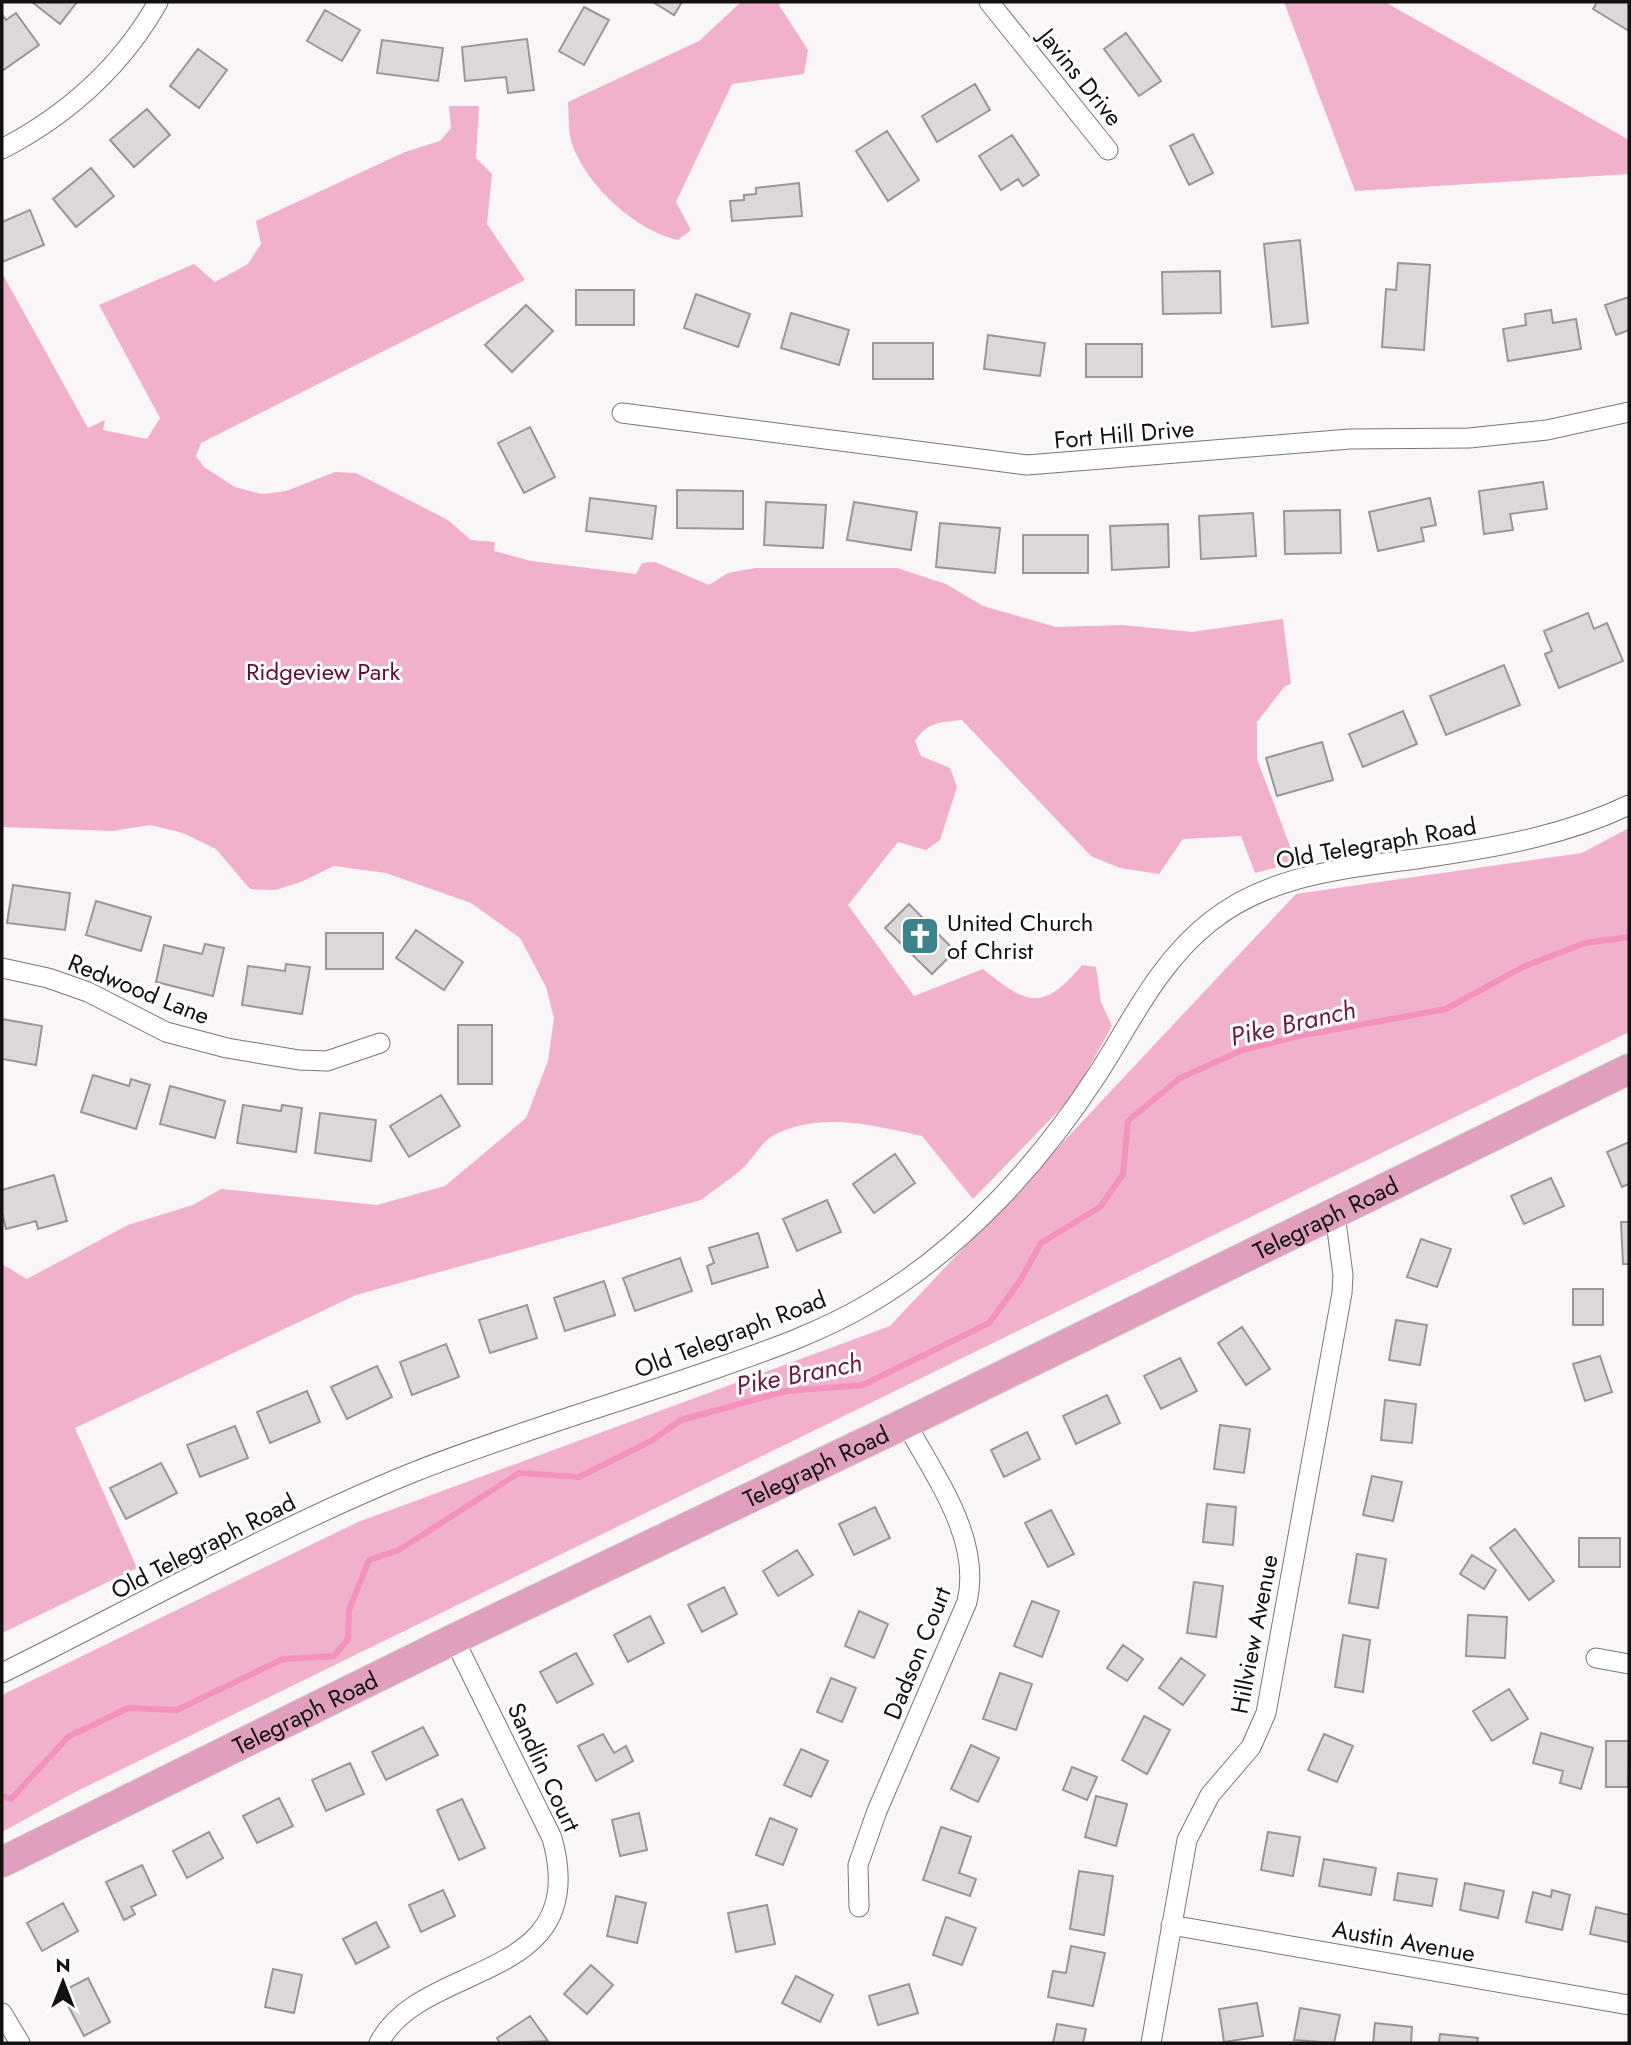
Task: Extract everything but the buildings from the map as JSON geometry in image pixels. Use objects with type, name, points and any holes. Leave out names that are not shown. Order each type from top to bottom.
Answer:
[{"type":"main road","name":"Telegraph Road","points":[[2,1862],[454,1639],[906,1423],[1629,1069]]},
{"type":"street","points":[[2,149],[38,129],[80,97],[123,53],[158,2]]},
{"type":"street","name":"Javins Drive","points":[[989,2],[1108,150]]},
{"type":"street","name":"Fort Hill Drive","points":[[622,413],[1027,466],[1350,439],[1469,438],[1546,430],[1629,412]]},
{"type":"street","name":"Old Telegraph Road","points":[[2,1673],[282,1533],[414,1472],[784,1345],[872,1302],[938,1255],[1007,1188],[1076,1107],[1138,1005],[1171,959],[1212,920],[1236,904],[1266,888],[1328,872],[1435,856],[1564,831],[1629,805]]},
{"type":"street","name":"Redwood Lane","points":[[2,968],[58,981],[98,997],[166,1032],[226,1048],[299,1060],[327,1061],[380,1043]]},
{"type":"street","name":"Hillview Avenue","points":[[1151,2043],[1183,1854],[1195,1821],[1210,1796],[1251,1747],[1266,1713],[1342,1293],[1343,1275],[1335,1214]]},
{"type":"street","name":"Dadson Court","points":[[859,1907],[858,1865],[877,1811],[967,1602],[972,1584],[970,1556],[963,1534],[906,1423]]},
{"type":"street","name":"Sandlin Court","points":[[379,2043],[385,2031],[406,2013],[495,1968],[523,1948],[547,1920],[555,1898],[557,1858],[552,1838],[454,1639]]},
{"type":"street","points":[[1597,1658],[1629,1664]]},
{"type":"street","name":"Austin Avenue","points":[[1171,1925],[1629,2005]]},
{"type":"street","points":[[2,2013],[20,2043]]},
{"type":"green space","points":[[741,2],[780,2],[779,5],[808,50],[804,74],[732,84],[676,202],[691,230],[678,240],[645,227],[613,203],[599,188],[577,156],[571,140],[568,102],[699,41]]},
{"type":"green space","points":[[1284,2],[1385,2],[1629,140],[1629,174],[1355,191]]},
{"type":"green space","name":"Ridgeview Park","points":[[449,106],[479,106],[476,158],[492,174],[487,224],[525,280],[201,443],[196,456],[204,467],[235,487],[262,494],[286,491],[335,472],[356,473],[448,520],[471,540],[495,542],[494,551],[531,561],[636,574],[642,563],[655,562],[709,585],[728,573],[755,568],[897,568],[946,584],[983,606],[1056,627],[1123,625],[1192,632],[1283,619],[1291,684],[1285,686],[1257,722],[1257,759],[1296,862],[1255,873],[1241,836],[1183,839],[1159,874],[1120,868],[1091,856],[962,720],[941,723],[924,730],[915,741],[921,756],[950,768],[957,787],[940,840],[926,850],[898,842],[848,905],[914,996],[983,969],[1012,990],[1034,998],[1056,991],[1082,965],[1096,967],[1101,1002],[1112,1026],[1073,1096],[973,1199],[922,1136],[850,1123],[814,1123],[772,1136],[744,1167],[701,1200],[356,1295],[75,1428],[137,1568],[2,1633],[2,1264],[27,1279],[128,1225],[193,1205],[221,1189],[377,1205],[445,1186],[526,1118],[548,1061],[554,1018],[546,987],[520,938],[471,903],[386,873],[334,866],[301,882],[275,890],[250,889],[216,849],[183,833],[150,825],[113,831],[2,827],[2,273],[88,428],[105,420],[103,430],[147,439],[160,418],[99,305],[194,264],[215,282],[248,264],[261,244],[256,221],[405,152],[440,141],[451,128]]},
{"type":"green space","points":[[1629,828],[1629,1032],[75,1792],[2,1832],[2,1695],[358,1522],[890,1326],[1296,894],[1582,853]]},
{"type":"waterway","name":"Pike Branch","points":[[2,1796],[11,1799],[68,1737],[128,1708],[177,1710],[283,1659],[334,1656],[348,1639],[349,1610],[369,1560],[399,1550],[519,1473],[579,1477],[651,1441],[681,1420],[786,1391],[863,1385],[989,1323],[1020,1281],[1041,1243],[1100,1207],[1123,1174],[1128,1121],[1180,1078],[1243,1050],[1299,1036],[1446,1009],[1525,966],[1585,943],[1629,937]]},
{"type":"place","name":"United Church of Christ","points":[[920,936]]}]
